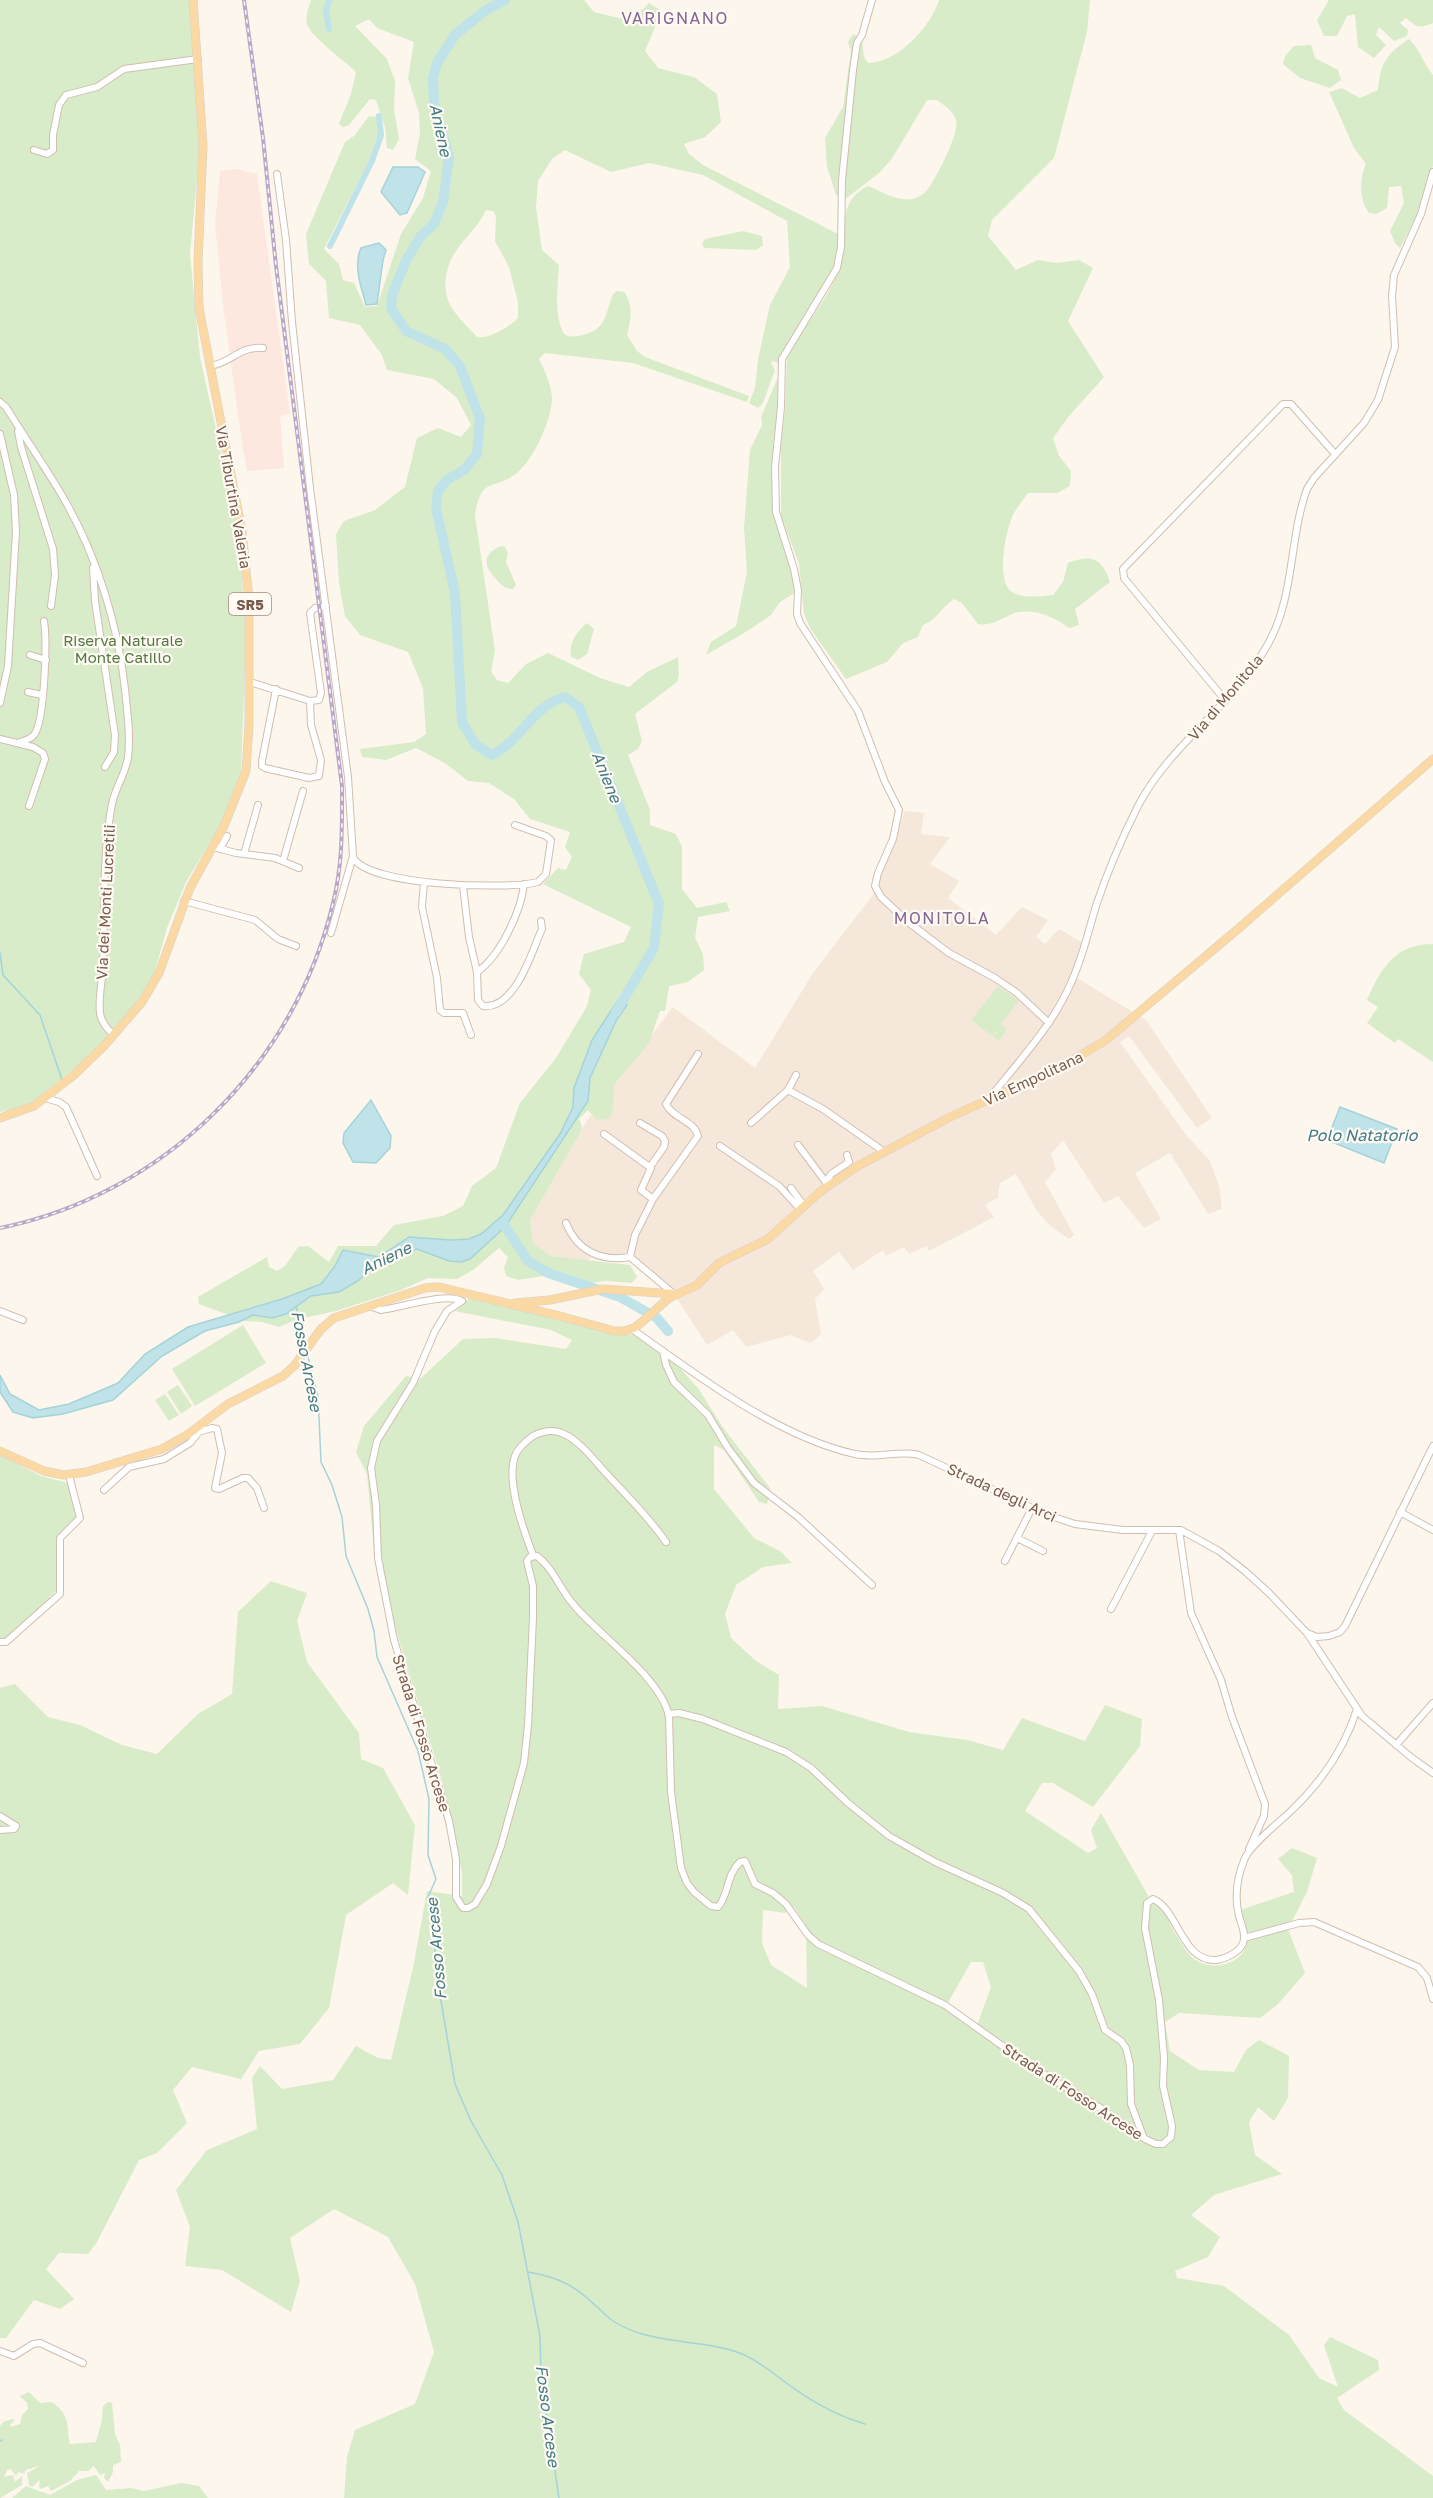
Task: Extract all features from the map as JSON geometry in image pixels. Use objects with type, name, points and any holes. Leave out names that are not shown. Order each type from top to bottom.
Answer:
[{"type":"main road","name":"Via Tiburtina Valeria","points":[[0,1118],[26,1110],[81,1069],[142,1002],[155,983],[184,902],[216,848],[246,771],[250,618],[245,550],[200,315],[198,284],[203,154],[193,0]]},
{"type":"main road","name":"Via Empolitana","points":[[635,1328],[674,1294],[694,1287],[721,1262],[764,1242],[827,1184],[950,1117],[1070,1062],[1116,1032],[1433,759]]},
{"type":"main road","points":[[0,1451],[47,1472],[69,1474],[155,1451],[187,1435],[222,1408],[286,1374],[321,1329],[331,1320],[415,1291],[434,1287],[548,1313],[613,1331],[635,1328]]},
{"type":"main road","points":[[507,1303],[550,1300],[598,1290],[674,1294]]},
{"type":"main road","points":[[651,1292],[657,1298],[659,1306]]},
{"type":"main road","points":[[548,1313],[545,1307],[550,1300]]},
{"type":"street","points":[[872,0],[857,43],[853,70],[842,180],[841,247],[837,268],[782,359],[781,407],[775,467],[776,512],[789,550],[798,590],[797,614],[800,623],[858,711],[885,782],[899,810],[893,839],[878,873],[875,886],[881,897],[908,922],[949,952],[1017,993],[1049,1023]]},
{"type":"street","points":[[34,150],[47,154],[53,150],[53,135],[59,105],[66,95],[97,87],[124,69],[198,59]]},
{"type":"street","name":"Via di Monitola","points":[[988,1100],[1049,1023],[1072,982],[1087,942],[1104,883],[1122,837],[1148,787],[1159,771],[1256,663],[1273,634],[1288,585],[1306,492],[1312,480],[1367,419],[1380,397],[1395,346],[1393,278],[1421,214],[1433,172]]},
{"type":"street","points":[[277,174],[286,240],[292,322],[310,488],[348,777],[353,856],[331,933]]},
{"type":"street","points":[[210,366],[226,361],[245,348],[263,348]]},
{"type":"street","name":"Via dei Monti Lucretili","points":[[0,402],[6,407],[18,430],[64,500],[93,562],[118,644],[123,671],[129,742],[127,764],[112,805],[104,892],[100,1011],[105,1025],[114,1035]]},
{"type":"street","points":[[1225,699],[1124,579],[1122,571],[1283,404],[1292,404],[1335,454]]},
{"type":"street","points":[[18,430],[21,447],[53,549],[55,575],[51,606]]},
{"type":"street","points":[[0,434],[12,484],[16,519],[8,666],[0,703]]},
{"type":"street","points":[[93,562],[95,601],[115,735],[114,752],[105,767]]},
{"type":"street","points":[[250,682],[310,701],[318,701],[321,693],[310,613],[315,608],[326,606]]},
{"type":"street","points":[[17,743],[30,739],[35,734],[46,660],[44,621]]},
{"type":"street","points":[[30,656],[46,660]]},
{"type":"street","points":[[276,689],[261,761],[265,768],[309,778],[319,776],[321,760],[311,725],[310,701]]},
{"type":"street","points":[[28,692],[42,695]]},
{"type":"street","points":[[0,740],[40,749],[45,759],[29,806]]},
{"type":"street","points":[[283,861],[303,791]]},
{"type":"street","points":[[244,854],[258,805]]},
{"type":"street","points":[[353,856],[357,864],[373,870],[424,882],[463,886],[536,883],[545,877],[552,842],[546,836],[515,825]]},
{"type":"street","points":[[216,848],[227,836]]},
{"type":"street","points":[[216,848],[270,857],[298,868]]},
{"type":"street","points":[[424,882],[422,907],[437,978],[440,1010],[444,1013],[463,1013],[471,1035]]},
{"type":"street","points":[[477,972],[489,963],[497,951],[520,904],[524,884]]},
{"type":"street","points":[[463,886],[480,1004],[490,1006],[505,999],[513,991],[541,932],[541,921]]},
{"type":"street","points":[[184,902],[255,920],[278,939],[296,946]]},
{"type":"street","points":[[630,1257],[635,1235],[653,1199],[698,1136],[695,1129],[669,1110],[666,1104],[698,1054]]},
{"type":"street","points":[[751,1123],[788,1090],[796,1075]]},
{"type":"street","points":[[788,1090],[820,1107],[884,1151]]},
{"type":"street","points":[[45,1098],[59,1101],[68,1109],[97,1176]]},
{"type":"street","points":[[640,1123],[662,1136],[665,1141],[664,1147],[650,1167],[651,1170],[641,1190],[653,1199]]},
{"type":"street","points":[[604,1134],[650,1167]]},
{"type":"street","points":[[798,1145],[827,1184]]},
{"type":"street","points":[[720,1146],[776,1183],[802,1207]]},
{"type":"street","points":[[827,1184],[830,1175],[849,1162],[847,1155]]},
{"type":"street","points":[[791,1188],[802,1207]]},
{"type":"street","points":[[566,1223],[573,1238],[593,1254],[612,1259],[630,1257],[674,1294]]},
{"type":"street","name":"Strada di Fosso Arcese","points":[[372,1307],[381,1310],[444,1300],[459,1299],[462,1301],[445,1314],[429,1343],[413,1383],[378,1438],[372,1453],[371,1473],[376,1505],[378,1558],[393,1640],[449,1821],[456,1859],[456,1898],[465,1908],[476,1903],[487,1884],[500,1850],[524,1763],[533,1618],[533,1586],[527,1562],[533,1555]]},
{"type":"street","points":[[0,1311],[23,1320]]},
{"type":"street","name":"Strada degli Arci","points":[[635,1328],[729,1396],[817,1443],[865,1456],[907,1453],[919,1455],[1032,1508],[1087,1527],[1152,1531],[1179,1530]]},
{"type":"street","points":[[663,1350],[673,1379],[708,1415],[728,1448],[757,1485],[798,1517],[872,1585]]},
{"type":"street","points":[[187,1435],[214,1428],[219,1431],[222,1453],[214,1488],[219,1489],[248,1478],[257,1488],[264,1508]]},
{"type":"street","points":[[104,1490],[129,1467],[164,1460],[190,1443],[199,1431]]},
{"type":"street","name":"Strada di Fosso Arcese","points":[[533,1555],[518,1505],[513,1465],[523,1444],[536,1435],[548,1431],[561,1433],[578,1444],[643,1512],[666,1542]]},
{"type":"street","points":[[1307,1633],[1325,1637],[1338,1633],[1344,1628],[1433,1446]]},
{"type":"street","points":[[0,1642],[6,1642],[60,1594],[60,1538],[80,1518],[69,1474]]},
{"type":"street","points":[[1005,1561],[1032,1508]]},
{"type":"street","points":[[1400,1512],[1433,1530]]},
{"type":"street","points":[[1179,1530],[1225,1556],[1264,1587],[1307,1633],[1357,1709],[1373,1727],[1433,1773]]},
{"type":"street","points":[[1179,1530],[1185,1564],[1187,1599],[1191,1614],[1220,1677],[1230,1713],[1265,1804],[1264,1816],[1240,1871],[1237,1890],[1238,1910],[1244,1938],[1305,1922],[1321,1924],[1418,1967],[1427,1978],[1433,1999]]},
{"type":"street","points":[[1111,1609],[1152,1531]]},
{"type":"street","points":[[1017,1538],[1043,1551]]},
{"type":"street","name":"Strada di Fosso Arcese","points":[[533,1555],[538,1556],[545,1563],[575,1607],[642,1673],[662,1699],[669,1714],[671,1792],[678,1832],[678,1854],[685,1880],[698,1896],[711,1906],[718,1907],[722,1902],[731,1872],[738,1863],[745,1861],[755,1884],[773,1893],[786,1904],[818,1944],[945,2005],[1032,2067],[1156,2144],[1169,2141],[1172,2132],[1163,2090],[1164,2061],[1160,2005],[1145,1928],[1147,1903],[1152,1899],[1158,1901],[1189,1945],[1208,1959],[1230,1955],[1241,1947],[1244,1938]]},
{"type":"street","points":[[1396,1745],[1433,1702]]},
{"type":"street","points":[[1248,1852],[1293,1809],[1321,1778],[1348,1733],[1357,1709]]},
{"type":"street","points":[[669,1714],[680,1713],[703,1719],[781,1750],[811,1768],[848,1803],[889,1836],[1029,1909],[1079,1971],[1092,1994],[1105,2030],[1125,2047],[1129,2061],[1131,2104],[1145,2139]]},
{"type":"street","points":[[0,1816],[16,1826],[14,1829],[0,1830]]},
{"type":"street","points":[[0,2351],[8,2356],[14,2356],[33,2344],[40,2343],[83,2363]]},
{"type":"shaded area","points":[[237,169],[257,174],[290,413],[280,416],[284,468],[247,471],[242,443],[224,313],[215,224],[220,171]]},
{"type":"shaded area","points":[[905,811],[924,813],[921,834],[950,837],[930,864],[959,881],[948,898],[996,935],[1022,907],[1048,920],[1036,937],[1045,944],[1059,929],[1088,946],[1077,978],[1146,1020],[1212,1118],[1197,1128],[1129,1036],[1120,1042],[1186,1135],[1210,1161],[1219,1186],[1222,1209],[1208,1214],[1170,1153],[1135,1173],[1161,1219],[1144,1228],[1118,1196],[1104,1203],[1063,1140],[1051,1154],[1056,1169],[1045,1182],[1074,1235],[1069,1239],[1050,1226],[1037,1211],[1016,1174],[1000,1183],[998,1198],[985,1205],[994,1217],[929,1251],[927,1246],[909,1254],[904,1247],[886,1256],[883,1250],[853,1270],[839,1252],[813,1271],[824,1289],[815,1299],[821,1334],[811,1343],[790,1335],[746,1347],[733,1330],[707,1345],[674,1294],[630,1258],[593,1254],[589,1261],[550,1256],[533,1243],[530,1220],[586,1122],[673,1007],[755,1068],[813,973],[872,896]]},
{"type":"green space","name":"Riserva Naturale Monte Catillo","points":[[0,0],[189,0],[200,147],[190,254],[200,357],[239,533],[246,639],[241,773],[218,829],[186,882],[167,928],[152,981],[129,1012],[91,1055],[28,1106],[0,1112]]},
{"type":"green space","points":[[311,0],[584,0],[594,12],[631,21],[649,3],[662,11],[645,51],[658,68],[694,77],[717,94],[721,122],[705,137],[684,144],[689,154],[703,165],[840,235],[835,263],[830,275],[795,331],[780,361],[771,363],[775,370],[763,403],[758,408],[749,403],[755,388],[758,360],[770,305],[790,267],[787,221],[703,175],[649,163],[611,172],[565,150],[552,159],[538,181],[536,207],[542,250],[559,265],[557,306],[565,334],[575,336],[594,331],[603,322],[613,294],[617,291],[624,292],[630,308],[627,335],[637,351],[645,357],[749,396],[747,402],[633,363],[545,353],[539,359],[549,383],[552,398],[549,417],[541,438],[530,458],[517,473],[485,489],[481,494],[475,515],[495,651],[491,671],[497,680],[508,683],[526,664],[548,653],[600,678],[629,687],[647,672],[678,657],[677,682],[635,714],[642,741],[638,749],[628,755],[650,810],[650,825],[676,834],[682,847],[682,889],[697,908],[726,902],[730,911],[698,917],[695,938],[703,954],[704,970],[688,982],[669,986],[665,1011],[660,1011],[649,1043],[614,1085],[613,1109],[609,1119],[597,1120],[588,1110],[579,1119],[582,1127],[580,1133],[530,1220],[533,1243],[550,1256],[630,1265],[637,1277],[632,1283],[605,1281],[584,1284],[550,1275],[518,1280],[506,1276],[504,1268],[508,1257],[499,1248],[473,1270],[457,1279],[428,1278],[401,1290],[336,1311],[295,1320],[279,1327],[262,1322],[245,1321],[199,1304],[198,1297],[267,1257],[269,1267],[277,1271],[285,1266],[298,1247],[308,1246],[329,1262],[338,1246],[376,1246],[394,1225],[443,1216],[463,1206],[472,1186],[496,1168],[520,1103],[556,1058],[587,1006],[591,990],[579,974],[584,954],[624,942],[631,927],[543,884],[558,868],[566,870],[572,857],[565,847],[570,832],[530,819],[514,799],[489,783],[468,781],[445,763],[416,748],[386,760],[362,757],[360,749],[414,742],[426,734],[423,688],[408,652],[360,635],[345,616],[339,583],[336,534],[344,521],[375,510],[405,487],[417,438],[438,428],[461,437],[471,425],[457,398],[434,379],[387,370],[382,355],[360,325],[329,318],[326,281],[309,264],[306,234],[345,142],[354,136],[369,116],[377,117],[378,135],[369,161],[324,249],[339,264],[343,280],[354,283],[365,307],[377,306],[401,234],[423,198],[431,171],[415,159],[420,133],[419,113],[408,78],[414,42],[377,28],[369,19],[355,26],[387,59],[395,81],[394,110],[399,139],[393,150],[387,148],[385,127],[376,100],[370,99],[349,125],[343,127],[339,124],[351,94],[356,72],[321,42],[310,29],[306,18]],"holes":[[[486,210],[493,211],[496,216],[495,241],[509,267],[518,302],[518,318],[499,332],[477,337],[461,320],[449,302],[446,294],[447,271],[452,257]]]},
{"type":"green space","points":[[939,0],[1090,0],[1087,32],[1054,158],[992,220],[988,236],[1016,270],[1038,260],[1056,263],[1079,260],[1093,268],[1068,321],[1104,377],[1069,416],[1053,438],[1059,456],[1071,471],[1070,486],[1057,493],[1028,493],[1014,513],[1005,542],[1003,566],[1007,586],[1012,592],[1022,596],[1053,595],[1063,582],[1068,563],[1083,559],[1095,560],[1099,563],[1110,582],[1075,609],[1079,625],[1069,628],[1046,615],[1026,611],[989,624],[978,624],[962,603],[954,599],[932,620],[923,625],[918,637],[903,643],[887,662],[846,679],[810,628],[804,614],[799,564],[781,516],[781,445],[787,358],[789,350],[824,299],[835,278],[841,257],[846,211],[850,201],[868,186],[901,199],[919,197],[932,183],[951,145],[956,126],[955,117],[937,100],[927,100],[891,160],[879,173],[844,200],[836,195],[827,167],[825,138],[843,107],[851,51],[848,42],[853,34],[862,39],[864,57],[868,63],[891,57],[902,50],[921,31],[929,21]]},
{"type":"green space","points":[[1329,0],[1433,0],[1433,23],[1418,26],[1406,18],[1400,23],[1408,30],[1407,36],[1394,41],[1379,27],[1376,35],[1386,45],[1374,58],[1358,47],[1355,14],[1347,16],[1337,36],[1324,36],[1317,20]]},
{"type":"green space","points":[[1409,39],[1433,75],[1433,166],[1415,219],[1400,248],[1390,231],[1404,203],[1401,186],[1389,187],[1387,208],[1376,214],[1369,213],[1363,202],[1361,189],[1366,164],[1354,148],[1329,92],[1342,88],[1360,98],[1378,90],[1386,60],[1395,49]]},
{"type":"green space","points":[[1311,45],[1315,58],[1338,70],[1341,80],[1330,88],[1300,78],[1283,64],[1285,56],[1294,46]]},
{"type":"green space","points":[[743,231],[762,236],[763,245],[756,250],[704,248],[702,244],[705,239]]},
{"type":"green space","points":[[777,379],[780,389],[773,447],[773,512],[787,551],[796,592],[780,602],[771,615],[706,655],[711,642],[736,626],[747,572],[744,528],[750,450],[762,425],[761,417]]},
{"type":"green space","points":[[501,546],[505,547],[508,553],[506,562],[516,585],[513,589],[502,585],[487,566],[487,558],[491,552]]},
{"type":"green space","points":[[587,623],[594,629],[587,654],[578,660],[571,657],[571,646],[577,634]]},
{"type":"green space","points":[[1433,944],[1433,1062],[1398,1039],[1395,1043],[1367,1023],[1378,1007],[1367,1000],[1384,968],[1399,953],[1420,945]]},
{"type":"green space","points":[[998,986],[1019,1001],[1001,1024],[1007,1029],[999,1041],[993,1037],[999,1028],[992,1036],[971,1020]]},
{"type":"green space","points":[[469,1298],[618,1334],[634,1335],[676,1364],[698,1388],[724,1429],[770,1488],[767,1504],[759,1502],[724,1450],[714,1445],[714,1489],[754,1538],[780,1551],[792,1563],[763,1567],[736,1585],[725,1614],[731,1638],[755,1660],[779,1675],[778,1709],[822,1706],[909,1732],[967,1740],[1003,1750],[1022,1718],[1085,1741],[1105,1705],[1142,1719],[1140,1746],[1093,1807],[1053,1783],[1042,1783],[1025,1811],[1088,1853],[1097,1848],[1091,1830],[1101,1813],[1153,1904],[1161,1906],[1190,1955],[1205,1964],[1223,1965],[1239,1957],[1244,1950],[1247,1938],[1240,1910],[1294,1892],[1292,1875],[1278,1859],[1292,1848],[1317,1858],[1307,1892],[1288,1929],[1305,1973],[1278,2004],[1260,2018],[1179,2013],[1165,2022],[1170,2051],[1199,2070],[1234,2072],[1246,2050],[1259,2040],[1289,2056],[1288,2098],[1274,2121],[1258,2107],[1249,2122],[1255,2155],[1282,2174],[1214,2195],[1191,2215],[1220,2237],[1208,2257],[1175,2271],[1177,2278],[1224,2286],[1289,2335],[1319,2378],[1338,2387],[1324,2345],[1330,2337],[1378,2360],[1379,2370],[1337,2398],[1344,2410],[1433,2476],[1433,2498],[344,2498],[347,2457],[355,2430],[415,2404],[434,2352],[415,2284],[388,2237],[334,2209],[290,2238],[300,2281],[291,2312],[222,2270],[185,2266],[190,2227],[176,2190],[207,2150],[257,2129],[252,2078],[260,2066],[282,2089],[333,2080],[356,2046],[378,2058],[391,2060],[413,1968],[427,1891],[462,1896],[462,1873],[442,1781],[375,1561],[367,1474],[356,1452],[364,1426],[406,1376],[420,1379],[463,1339],[495,1338],[566,1349],[572,1340],[551,1330],[455,1311]],"holes":[[[794,1907],[806,1925],[807,1988],[771,1965],[762,1943],[763,1910],[785,1913]],[[971,1962],[983,1962],[991,1987],[976,2028],[945,2008]]]},
{"type":"green space","points":[[243,1325],[266,1363],[195,1406],[172,1369]]},
{"type":"green space","points":[[178,1385],[192,1406],[181,1414],[167,1392]]},
{"type":"green space","points":[[165,1394],[179,1415],[169,1421],[155,1400]]},
{"type":"green space","points":[[0,1455],[41,1476],[68,1483],[78,1520],[57,1537],[58,1590],[49,1597],[51,1600],[6,1639],[0,1639]]},
{"type":"green space","points":[[271,1581],[307,1593],[297,1621],[307,1662],[359,1733],[361,1759],[383,1768],[415,1825],[408,1895],[393,1883],[346,1915],[329,2008],[300,2044],[259,2051],[241,2079],[192,2067],[173,2090],[187,2123],[157,2153],[139,2160],[97,2242],[88,2254],[59,2253],[46,2269],[74,2299],[60,2309],[34,2300],[6,2338],[0,2338],[0,1688],[15,1684],[48,1717],[80,1725],[122,1745],[157,1754],[198,1714],[232,1694],[238,1612]]},
{"type":"green space","points":[[29,2392],[40,2403],[52,2402],[62,2412],[67,2421],[70,2444],[96,2442],[103,2406],[108,2402],[112,2403],[121,2462],[113,2465],[113,2472],[108,2482],[104,2478],[105,2473],[100,2475],[94,2466],[88,2471],[79,2471],[70,2481],[51,2491],[48,2486],[41,2489],[39,2487],[40,2480],[32,2487],[29,2485],[27,2473],[40,2466],[25,2470],[25,2474],[18,2472],[16,2476],[11,2469],[7,2470],[4,2477],[13,2475],[15,2482],[22,2476],[22,2485],[0,2498],[0,2426],[3,2422],[12,2419],[15,2420],[10,2425],[11,2427],[20,2424],[22,2415],[28,2409],[27,2403],[20,2396]]},
{"type":"green space","points":[[96,2475],[106,2490],[131,2488],[144,2491],[181,2483],[199,2486],[208,2498],[12,2498],[26,2486],[50,2495],[77,2480]]},
{"type":"water","points":[[393,167],[418,167],[425,172],[407,213],[400,215],[381,192]]},
{"type":"water","points":[[379,243],[386,250],[377,304],[366,305],[359,276],[359,255],[361,248]]},
{"type":"water","points":[[618,1000],[627,1005],[616,1021],[590,1078],[588,1101],[505,1227],[470,1259],[461,1262],[449,1261],[417,1249],[403,1253],[374,1266],[358,1281],[339,1292],[311,1296],[286,1314],[272,1318],[253,1315],[239,1322],[205,1331],[162,1356],[113,1400],[63,1414],[33,1418],[13,1412],[0,1392],[0,1375],[10,1394],[39,1410],[69,1404],[118,1383],[145,1354],[188,1327],[282,1299],[321,1284],[335,1266],[343,1250],[379,1257],[409,1237],[451,1240],[469,1239],[481,1234],[503,1215],[560,1134],[573,1107],[574,1088],[592,1040]]},
{"type":"water","points":[[371,1100],[391,1136],[390,1148],[376,1163],[353,1162],[343,1143],[344,1133]]},
{"type":"water","name":"Polo Natatorio","points":[[1340,1107],[1397,1129],[1384,1163],[1327,1140]]},
{"type":"waterway","points":[[329,0],[326,12],[329,29]]},
{"type":"waterway","name":"Aniene","points":[[505,0],[486,10],[455,35],[437,63],[433,78],[434,104],[449,157],[443,202],[434,224],[420,237],[406,261],[392,295],[391,308],[406,331],[445,349],[460,366],[480,419],[477,454],[464,470],[447,480],[438,491],[436,508],[455,593],[462,722],[475,744],[492,755],[502,749],[535,716],[554,702],[565,697],[579,707],[659,904],[654,948],[616,1012]]},
{"type":"waterway","points":[[330,246],[372,161],[381,135],[379,116]]},
{"type":"waterway","points":[[0,953],[3,975],[40,1015],[62,1080]]},
{"type":"waterway","points":[[503,1223],[528,1261],[548,1273],[620,1297],[657,1318],[668,1331]]},
{"type":"waterway","name":"Fosso Arcese","points":[[296,1306],[306,1345]]},
{"type":"waterway","name":"Fosso Arcese","points":[[307,1353],[318,1396],[321,1462],[332,1485],[342,1517],[346,1556],[368,1609],[374,1631],[377,1657],[418,1751],[429,1799],[428,1855],[436,1879],[428,1897],[429,1908],[436,1923],[434,1959],[455,2084],[471,2121],[502,2175],[518,2222],[540,2336],[541,2377],[559,2498]]},
{"type":"waterway","points":[[528,2272],[548,2276],[573,2287],[611,2319],[628,2329],[660,2338],[726,2349],[749,2357],[818,2404],[865,2424]]},
{"type":"railway","points":[[0,1228],[60,1211],[115,1186],[167,1153],[213,1114],[254,1068],[288,1017],[314,962],[333,903],[339,874],[342,786],[244,0]]},
{"type":"district","name":"VARIGNANO","points":[[675,18]]},
{"type":"district","name":"MONITOLA","points":[[942,918]]}]
